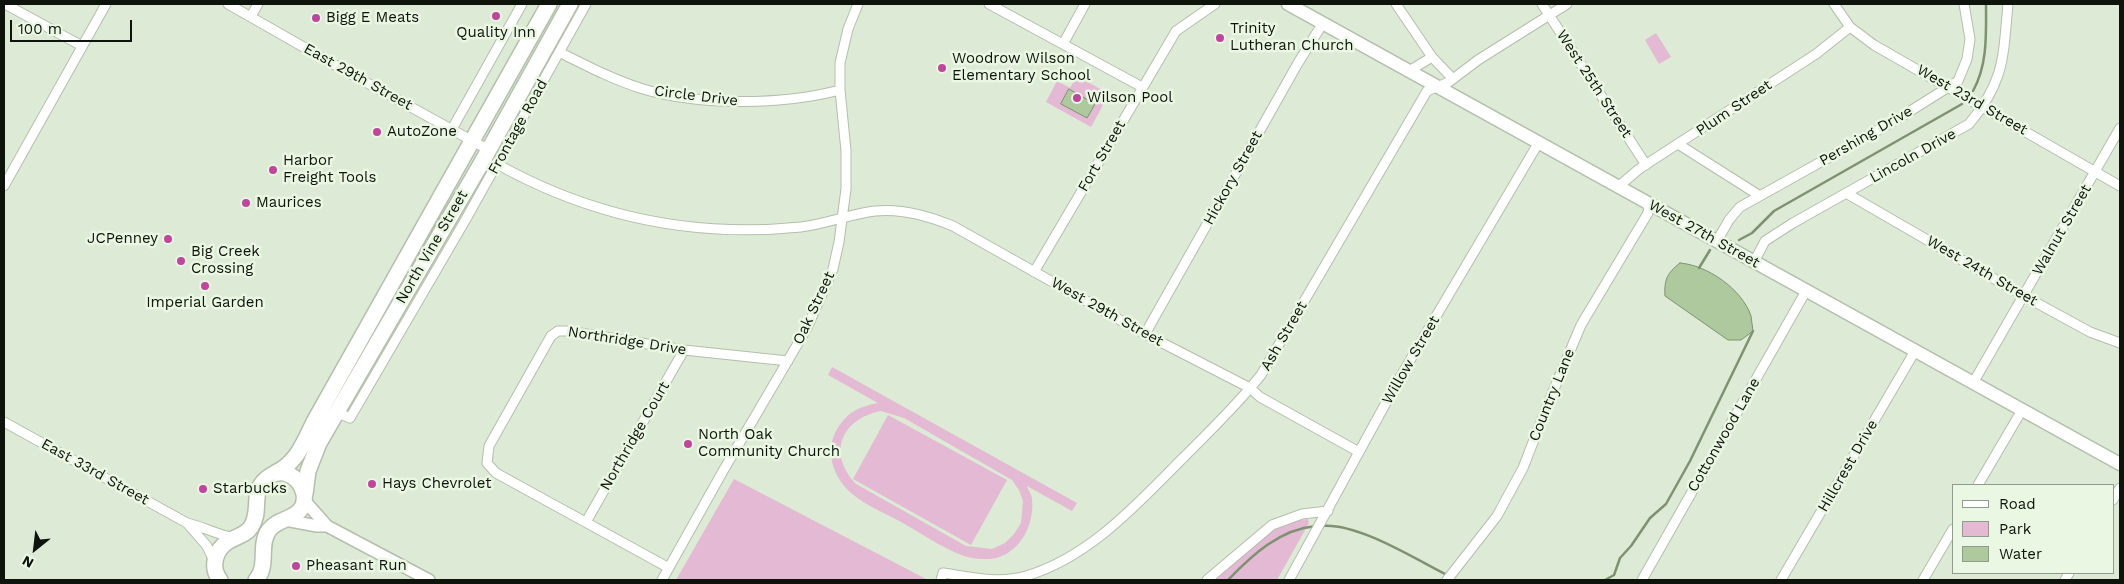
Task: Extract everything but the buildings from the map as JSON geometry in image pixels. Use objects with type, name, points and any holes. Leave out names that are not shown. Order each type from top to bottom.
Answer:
[{"type":"main road","name":"North Vine Street","points":[[216,574],[221,548],[246,533],[253,525],[258,489],[264,481],[289,465],[300,450],[549,4]]},
{"type":"main road","name":"North Vine Street","points":[[304,497],[310,463],[336,412],[489,150],[570,4]]},
{"type":"main road","name":"West 27th Street","points":[[1288,4],[2120,464]]},
{"type":"main road","points":[[256,580],[263,568],[266,536],[272,526],[298,512],[304,497],[292,476],[282,472],[275,473]]},
{"type":"street","points":[[5,4],[82,46]]},
{"type":"street","points":[[4,186],[106,4]]},
{"type":"street","name":"East 29th Street","points":[[228,4],[489,150]]},
{"type":"street","points":[[251,16],[258,4]]},
{"type":"street","points":[[452,129],[522,4]]},
{"type":"street","name":"Frontage Road","points":[[336,412],[350,418],[497,164],[586,4]]},
{"type":"street","name":"Oak Street","points":[[662,580],[807,328],[833,269],[846,188],[846,151],[840,90],[840,60],[848,28],[858,4]]},
{"type":"street","points":[[989,4],[1142,87]]},
{"type":"street","points":[[1063,44],[1085,4]]},
{"type":"street","name":"Fort Street","points":[[1034,272],[1176,31],[1215,4]]},
{"type":"street","points":[[1396,4],[1432,58],[1452,78]]},
{"type":"street","name":"West 25th Street","points":[[1542,4],[1646,165]]},
{"type":"street","name":"Ash Street","points":[[941,580],[943,573],[986,580],[1026,576],[1086,548],[1138,502],[1241,399],[1261,376],[1427,91],[1449,82],[1478,60],[1567,4]]},
{"type":"street","name":"West 23rd Street","points":[[1834,4],[1850,27],[1874,45],[2120,186]]},
{"type":"street","name":"Pershing Drive","points":[[1717,241],[1729,220],[1740,207],[1896,120],[1958,81],[1967,58],[1970,39],[1964,4]]},
{"type":"street","name":"Lincoln Drive","points":[[1754,262],[1765,241],[1969,124],[1984,107],[1994,88],[2003,62],[2008,4]]},
{"type":"street","name":"Hickory Street","points":[[1145,334],[1298,63],[1323,23]]},
{"type":"street","name":"Plum Street","points":[[1618,187],[1646,165],[1816,54],[1850,27]]},
{"type":"street","name":"Circle Drive","points":[[559,52],[612,78],[645,90],[686,97],[755,103],[823,95],[840,90]]},
{"type":"street","points":[[1409,70],[1432,58]]},
{"type":"street","name":"Walnut Street","points":[[1973,383],[2120,128]]},
{"type":"street","name":"Willow Street","points":[[1289,580],[1399,379],[1539,142]]},
{"type":"street","points":[[1678,144],[1760,196]]},
{"type":"street","points":[[497,164],[538,186],[611,212],[678,226],[717,229],[777,228],[802,226],[842,218]]},
{"type":"street","name":"West 24th Street","points":[[1846,193],[2024,296],[2090,332],[2120,343]]},
{"type":"street","name":"Country Lane","points":[[1447,580],[1497,516],[1523,468],[1549,401],[1582,325],[1648,213],[1649,205]]},
{"type":"street","name":"West 29th Street","points":[[842,218],[876,211],[901,212],[928,216],[952,226],[1145,334],[1250,388],[1260,397],[1360,452]]},
{"type":"street","name":"Cottonwood Lane","points":[[1642,580],[1806,291]]},
{"type":"street","name":"Northridge Drive","points":[[669,568],[496,473],[487,463],[490,446],[551,336],[558,330],[568,331],[684,350],[788,361]]},
{"type":"street","name":"Northridge Court","points":[[586,522],[684,350]]},
{"type":"street","name":"Hillcrest Drive","points":[[1781,580],[1915,351]]},
{"type":"street","points":[[1979,484],[2022,410]]},
{"type":"street","name":"East 33rd Street","points":[[4,422],[187,523],[200,526],[221,536],[235,538]]},
{"type":"street","points":[[304,497],[327,526],[428,580]]},
{"type":"street","points":[[1207,580],[1272,525],[1302,514],[1326,514]]},
{"type":"street","points":[[284,520],[327,526]]},
{"type":"street","name":"East 33rd Street","points":[[187,523],[207,546],[216,574]]},
{"type":"street","points":[[1923,580],[1952,531]]},
{"type":"green space","points":[[1656,33],[1671,57],[1659,64],[1645,40]]},
{"type":"green space","name":"Wilson Pool","points":[[1077,76],[1109,94],[1091,127],[1046,102],[1057,81],[1070,88]]},
{"type":"green space","points":[[832,367],[1077,503],[1072,511],[1027,486],[1032,499],[1030,521],[1027,531],[1014,549],[1005,555],[983,559],[966,557],[948,549],[864,502],[851,493],[840,481],[831,453],[831,445],[836,431],[844,419],[854,411],[878,403],[828,375]],"holes":[[[881,411],[904,418],[1012,480],[1019,490],[1023,501],[1021,523],[1005,543],[992,549],[966,546],[856,484],[842,461],[841,449],[848,429],[856,421]]]},
{"type":"green space","points":[[888,415],[1007,480],[971,545],[853,479]]},
{"type":"green space","points":[[734,479],[928,580],[676,580]]},
{"type":"green space","points":[[1308,519],[1309,523],[1277,580],[1215,580],[1257,541],[1269,533],[1294,521]]},
{"type":"water","points":[[1069,89],[1095,104],[1087,118],[1061,104]]},
{"type":"water","points":[[1680,263],[1701,268],[1732,288],[1740,297],[1751,316],[1753,331],[1741,340],[1728,340],[1665,296],[1667,277]]},
{"type":"waterway","points":[[1973,91],[1984,59],[1986,4]]},
{"type":"waterway","points":[[1739,240],[1752,233],[1774,211],[1962,104]]},
{"type":"waterway","points":[[1699,268],[1710,250]]},
{"type":"waterway","points":[[1605,580],[1614,575],[1620,558],[1631,546],[1650,518],[1666,504],[1690,461],[1753,331]]},
{"type":"waterway","points":[[1228,580],[1247,561],[1279,538],[1290,532],[1316,526]]},
{"type":"waterway","points":[[1321,526],[1335,526],[1368,536],[1403,551],[1447,575]]},
{"type":"place","name":"Quality Inn","points":[[496,16]]},
{"type":"place","name":"Bigg E Meats","points":[[316,18]]},
{"type":"place","name":"Trinity Lutheran Church","points":[[1220,38]]},
{"type":"place","name":"Woodrow Wilson Elementary School","points":[[942,68]]},
{"type":"place","name":"Wilson Pool","points":[[1077,98]]},
{"type":"place","name":"AutoZone","points":[[377,132]]},
{"type":"place","name":"Harbor Freight Tools","points":[[273,170]]},
{"type":"place","name":"Maurices","points":[[246,203]]},
{"type":"place","name":"JCPenney","points":[[168,239]]},
{"type":"place","name":"Big Creek Crossing","points":[[181,261]]},
{"type":"place","name":"Imperial Garden","points":[[205,286]]},
{"type":"place","name":"North Oak Community Church","points":[[688,444]]},
{"type":"place","name":"Hays Chevrolet","points":[[372,484]]},
{"type":"place","name":"Starbucks","points":[[203,489]]},
{"type":"place","name":"Pheasant Run","points":[[296,566]]}]
